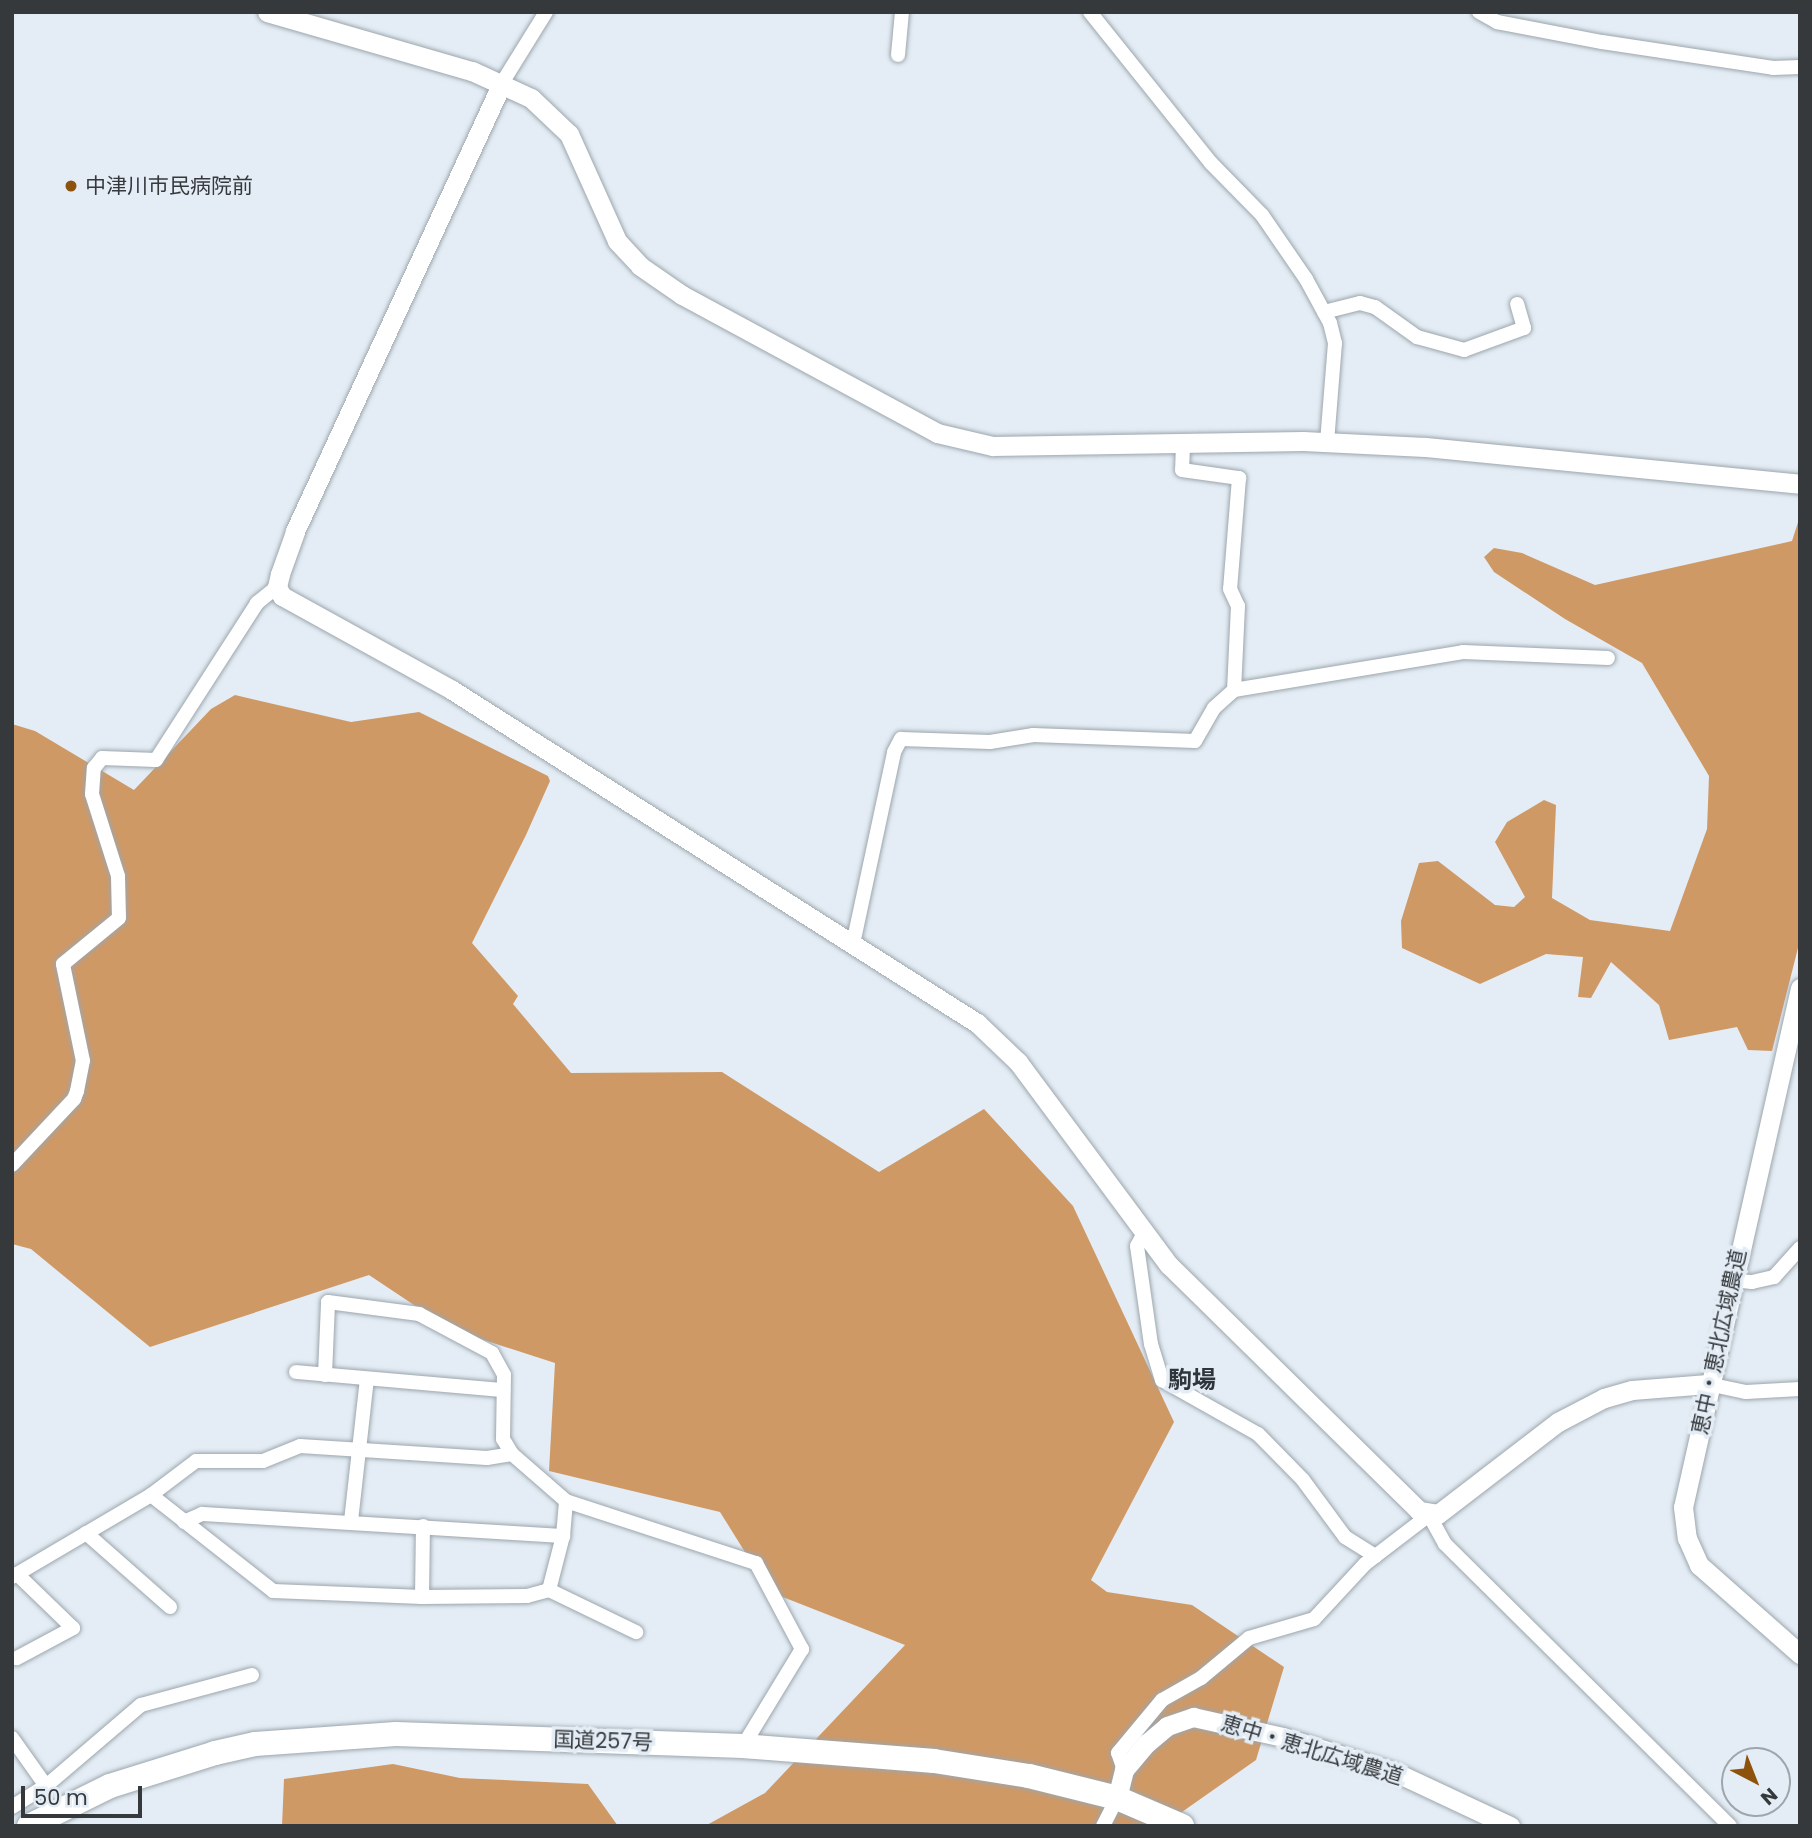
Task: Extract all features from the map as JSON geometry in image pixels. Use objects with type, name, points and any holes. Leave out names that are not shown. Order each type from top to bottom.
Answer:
[{"type":"highway","name":"国道257号","points":[[29,1826],[110,1786],[255,1744],[396,1734],[743,1746],[933,1761],[1029,1776],[1117,1798],[1182,1826]]},
{"type":"street","points":[[267,12],[502,83],[531,98],[569,134],[617,241],[640,266],[682,295],[913,423],[992,446],[1327,442],[1426,447],[1800,484]]},
{"type":"street","points":[[12,1165],[74,1099],[77,1091],[83,1061],[63,964],[119,918],[118,876],[92,794],[94,768],[102,758],[156,760],[257,603],[277,587],[295,532],[502,83],[546,12]]},
{"type":"street","points":[[898,55],[902,12]]},
{"type":"street","points":[[1090,12],[1212,163],[1262,215],[1324,312],[1335,343],[1327,442]]},
{"type":"street","points":[[1479,12],[1497,22],[1602,42],[1773,68],[1800,67]]},
{"type":"street","points":[[1324,312],[1360,303],[1375,307],[1417,337],[1464,349],[1524,328],[1517,304]]},
{"type":"street","points":[[1183,444],[1182,470],[1239,478],[1230,589],[1238,606],[1234,690]]},
{"type":"street","points":[[277,587],[290,602],[452,690],[853,944],[948,1001],[997,1041],[1169,1265],[1419,1511],[1429,1515],[1445,1544],[1730,1826]]},
{"type":"street","points":[[853,944],[894,752],[901,739],[990,742],[1033,735],[1195,741],[1214,708],[1234,690],[1463,652],[1608,658]]},
{"type":"street","name":"恵中・恵北広域農道","points":[[1800,988],[1732,1280],[1683,1507],[1686,1538],[1699,1565],[1800,1654]]},
{"type":"street","points":[[1145,1231],[1137,1246],[1151,1344],[1162,1380],[1258,1434],[1303,1480],[1345,1537],[1375,1556]]},
{"type":"street","points":[[1732,1280],[1752,1282],[1774,1277],[1800,1248]]},
{"type":"street","points":[[325,1375],[328,1303],[419,1314],[492,1353],[504,1375],[503,1439],[512,1454],[566,1501],[756,1563],[802,1649],[743,1746]]},
{"type":"street","points":[[296,1372],[503,1390]]},
{"type":"street","points":[[351,1521],[362,1450],[368,1379]]},
{"type":"street","points":[[1103,1826],[1117,1798],[1124,1770],[1118,1753],[1162,1700],[1201,1678],[1250,1638],[1314,1619],[1375,1556],[1429,1515],[1447,1508],[1580,1409],[1632,1390],[1709,1384],[1746,1392],[1800,1389]]},
{"type":"street","points":[[17,1658],[74,1629],[15,1576],[151,1495],[196,1461],[264,1461],[300,1446],[487,1458],[512,1454]]},
{"type":"street","points":[[151,1495],[273,1591],[422,1597],[527,1597],[549,1590],[636,1632]]},
{"type":"street","points":[[549,1590],[564,1536],[566,1501]]},
{"type":"street","points":[[184,1522],[202,1514],[564,1536]]},
{"type":"street","points":[[422,1597],[423,1526]]},
{"type":"street","points":[[86,1533],[170,1607]]},
{"type":"street","points":[[12,1807],[46,1786],[141,1705],[252,1675]]},
{"type":"street","name":"恵中・恵北広域農道","points":[[1124,1770],[1167,1726],[1193,1717],[1227,1721],[1397,1773],[1510,1826]]},
{"type":"street","points":[[12,1738],[46,1786]]},
{"type":"shaded area","points":[[1800,516],[1800,940],[1772,1051],[1748,1050],[1737,1027],[1669,1040],[1659,1005],[1611,962],[1591,998],[1578,997],[1583,957],[1546,954],[1480,984],[1402,948],[1401,921],[1419,863],[1438,861],[1495,905],[1514,907],[1525,897],[1495,842],[1507,822],[1544,800],[1556,805],[1552,898],[1590,920],[1670,931],[1707,829],[1709,776],[1642,663],[1565,619],[1494,572],[1484,557],[1494,548],[1522,553],[1595,585],[1792,541]]},
{"type":"shaded area","points":[[235,695],[351,722],[419,712],[548,776],[550,781],[526,835],[472,943],[518,996],[513,1004],[571,1073],[722,1072],[879,1172],[984,1109],[1073,1206],[1174,1422],[1091,1580],[1107,1592],[1192,1605],[1284,1667],[1256,1760],[1162,1826],[705,1826],[765,1793],[905,1645],[770,1592],[720,1512],[549,1471],[555,1363],[450,1329],[369,1275],[150,1347],[31,1249],[12,1244],[12,724],[35,731],[134,790],[211,709]]},
{"type":"shaded area","points":[[393,1764],[460,1778],[588,1784],[618,1826],[282,1826],[284,1779]]},
{"type":"place","name":"中津川市民病院前","points":[[71,186]]},
{"type":"district","name":"駒場","points":[[1192,1380]]}]
